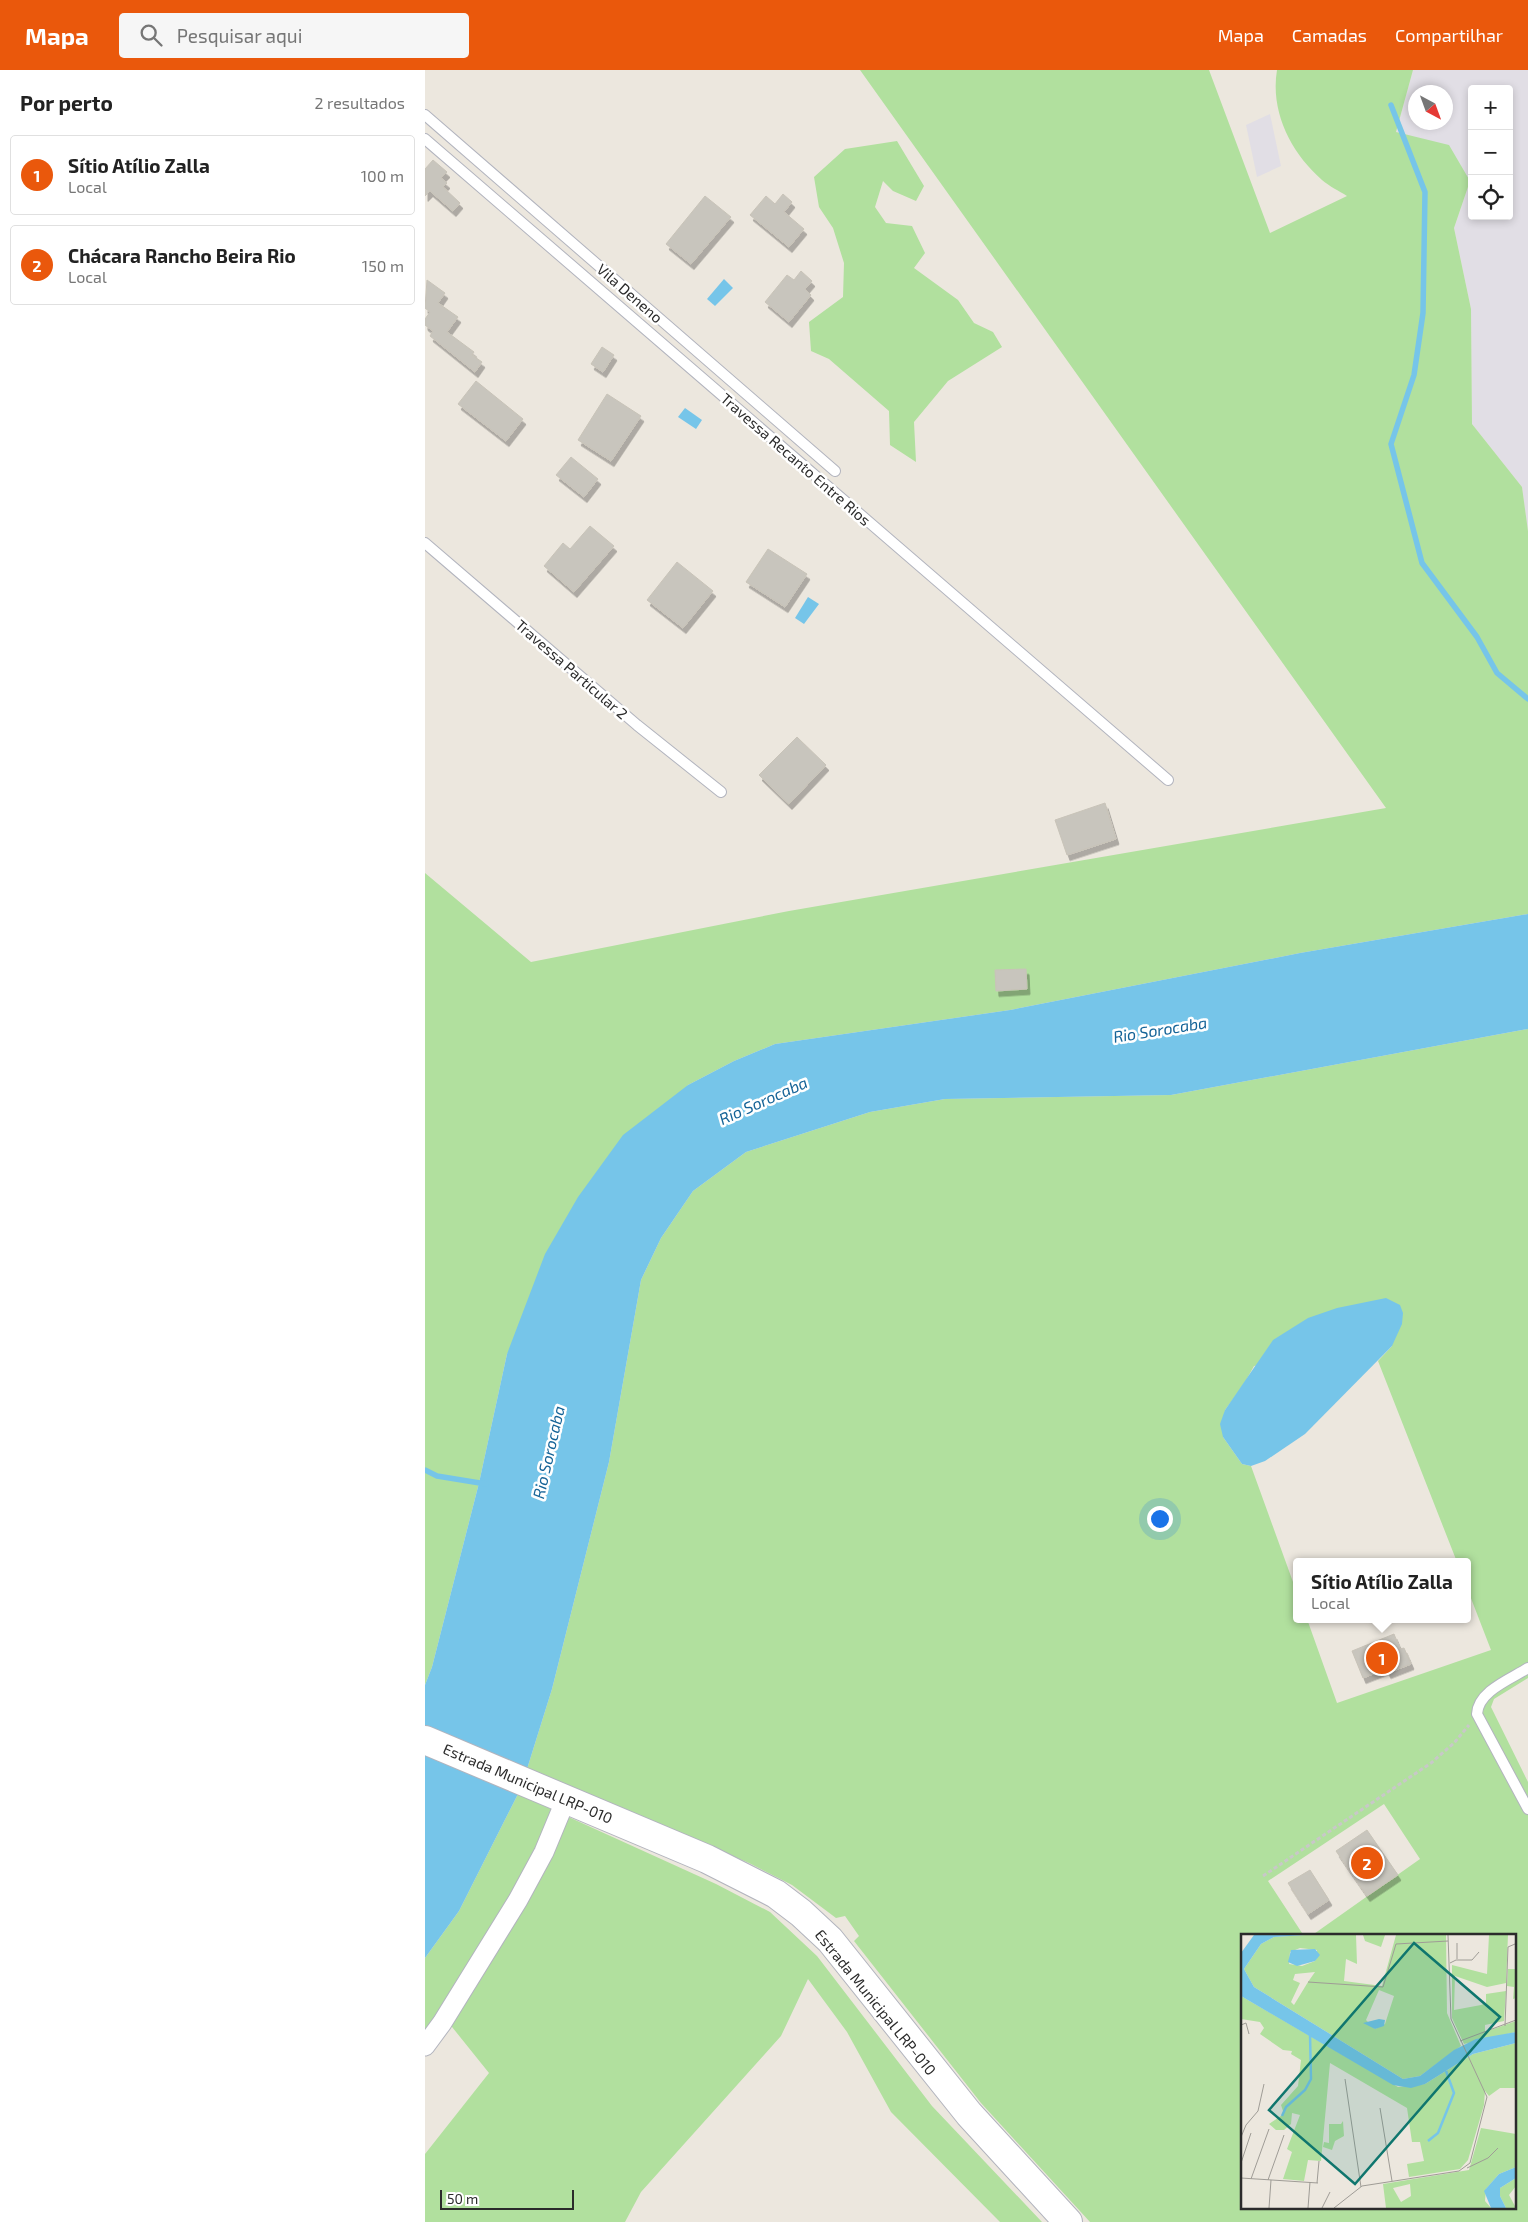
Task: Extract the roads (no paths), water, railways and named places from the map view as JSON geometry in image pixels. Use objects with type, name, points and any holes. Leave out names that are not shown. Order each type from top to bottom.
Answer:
[{"type":"street","name":"Estrada Municipal LRP-010","points":[[425,1740],[707,1858],[775,1894],[801,1913],[841,1954],[969,2114],[1068,2222]]},
{"type":"street","points":[[425,2046],[442,2023],[518,1900],[543,1852],[556,1795]]},
{"type":"lane","name":"Vila Deneno","points":[[425,115],[835,470]]},
{"type":"lane","name":"Travessa Recanto Entre Rios","points":[[425,139],[1168,780]]},
{"type":"lane","name":"Travessa Particular 2","points":[[425,542],[637,725],[721,792]]},
{"type":"lane","points":[[1528,1668],[1486,1694],[1480,1703],[1477,1714],[1528,1809]]},
{"type":"water","points":[[724,279],[733,288],[715,306],[707,299]]},
{"type":"water","points":[[685,408],[702,420],[696,429],[678,417]]},
{"type":"water","points":[[808,597],[819,604],[804,624],[795,618]]},
{"type":"water","name":"Rio Sorocaba","points":[[1528,914],[1528,1029],[1171,1095],[945,1099],[870,1112],[746,1152],[693,1191],[661,1238],[641,1280],[609,1462],[552,1689],[527,1769],[518,1794],[459,1911],[425,1958],[425,1685],[432,1667],[479,1483],[507,1354],[545,1254],[578,1197],[623,1135],[688,1085],[734,1061],[775,1044],[1010,1010],[1300,953]]},
{"type":"water","points":[[1386,1298],[1400,1305],[1403,1313],[1402,1324],[1392,1346],[1305,1434],[1265,1461],[1251,1466],[1242,1464],[1223,1437],[1220,1424],[1225,1410],[1273,1340],[1308,1318],[1337,1308]]},
{"type":"waterway","points":[[1391,105],[1425,192],[1423,313],[1414,375],[1391,444],[1422,563],[1477,637],[1497,673],[1528,699]]},
{"type":"waterway","points":[[425,1470],[437,1476],[486,1484]]},
{"type":"place","name":"Sítio Atílio Zalla","points":[[1382,1658]]},
{"type":"place","name":"Chácara Rancho Beira Rio","points":[[1367,1863]]}]
